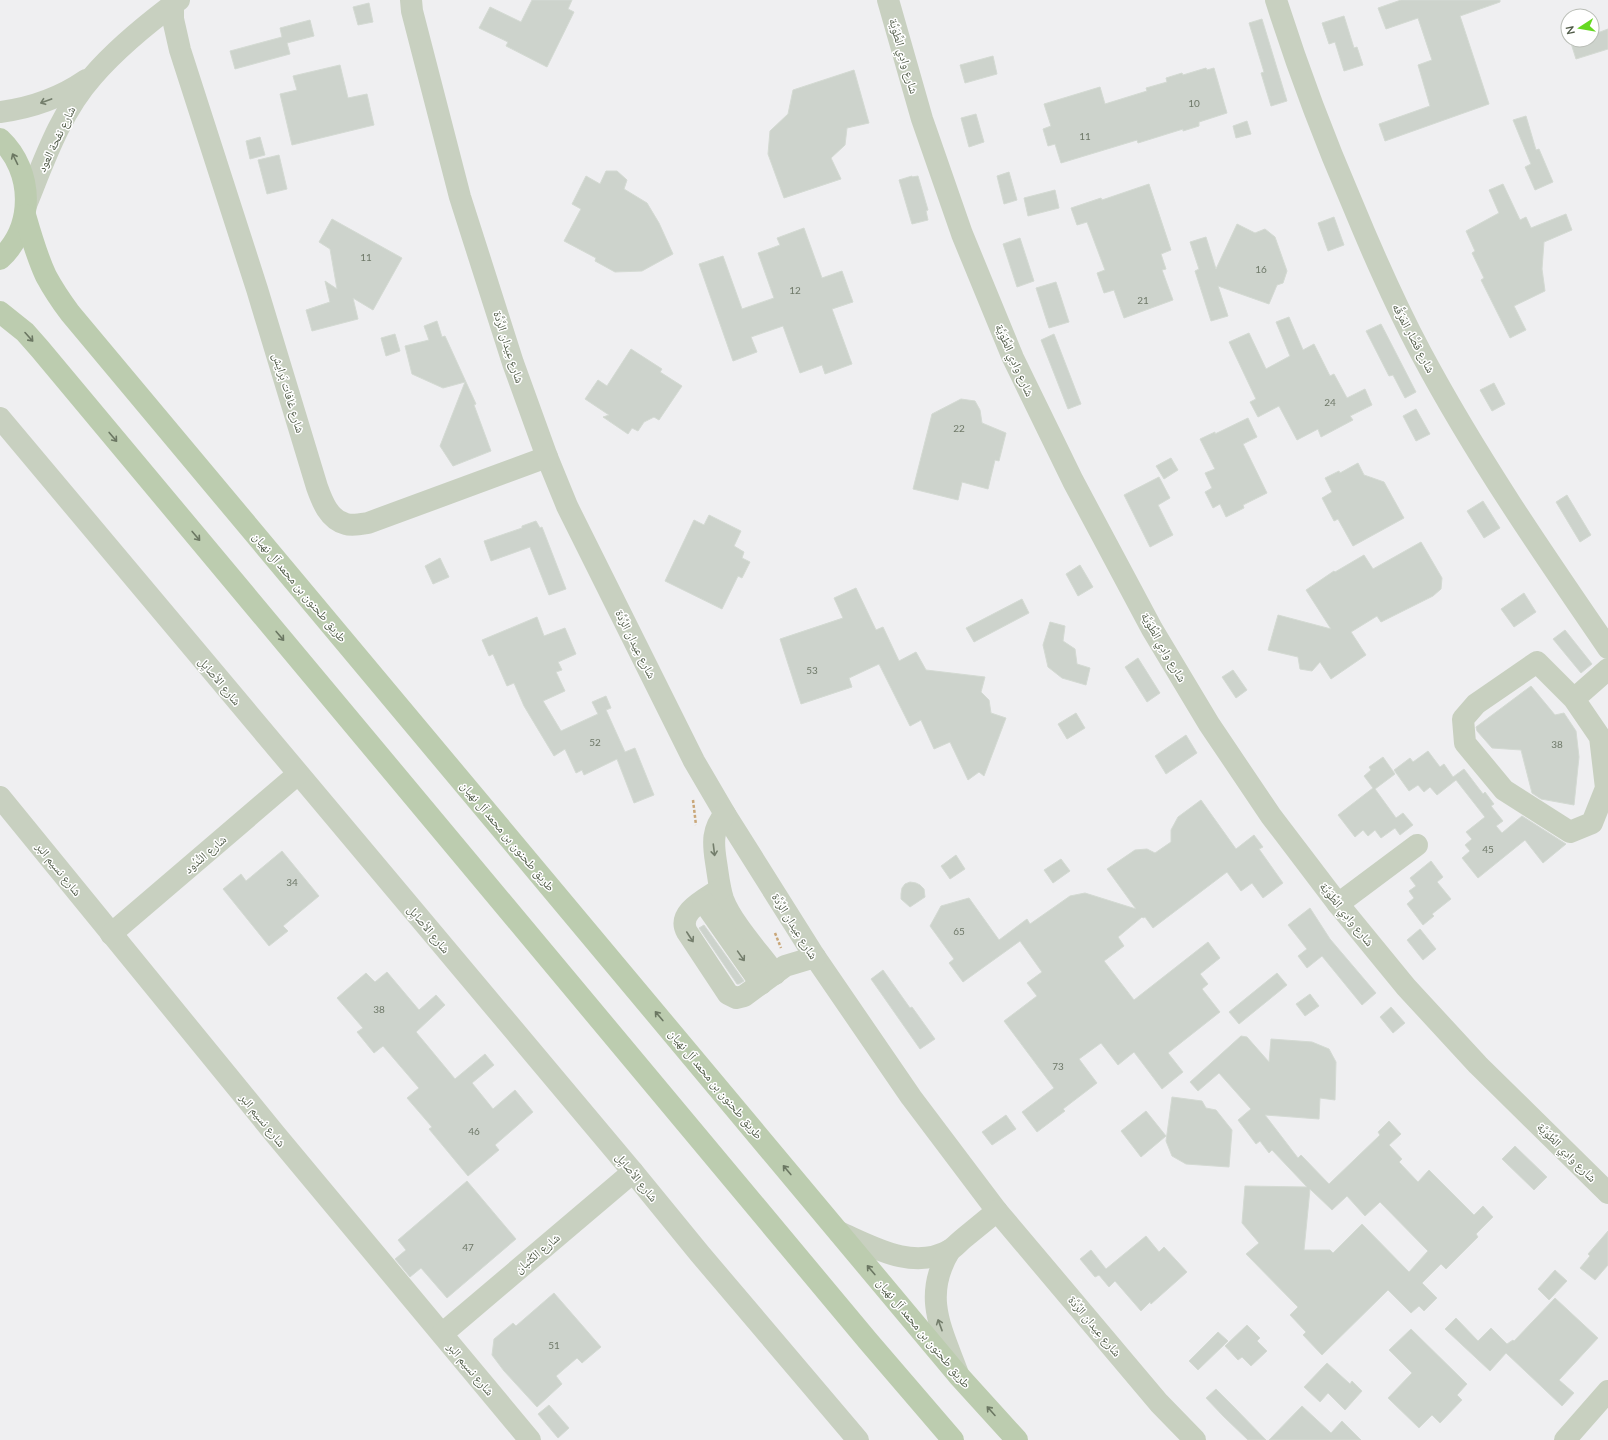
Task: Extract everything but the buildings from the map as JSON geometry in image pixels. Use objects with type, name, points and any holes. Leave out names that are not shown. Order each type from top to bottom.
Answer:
[{"type":"main road","points":[[0,139],[11,149],[24,176],[26,210],[18,235],[0,259]]},
{"type":"main road","name":"طريق طحنون بن محمد آل نهيان","points":[[26,210],[38,257],[46,277],[70,313],[958,1375],[1017,1440]]},
{"type":"main road","points":[[0,312],[25,332],[40,349],[892,1369],[953,1440]]},
{"type":"street","name":"شارع وادِي الطِّوَيَّة","points":[[888,0],[922,119],[962,234],[1013,358],[1073,481],[1152,629],[1209,724],[1271,816],[1338,904],[1406,987],[1478,1065],[1608,1193]]},
{"type":"street","name":"شارع قصَّار المَرَقَّه","points":[[1276,0],[1292,53],[1320,129],[1380,269],[1421,354],[1485,463],[1535,542],[1608,648]]},
{"type":"street","name":"شارع نفحة العود","points":[[0,112],[47,101],[78,86],[92,76],[136,33],[176,2]]},
{"type":"street","name":"شارع غافات بَرايش","points":[[176,2],[173,19],[180,50],[257,289],[317,487],[324,505],[329,512],[346,524],[368,523],[547,457]]},
{"type":"street","name":"شارع عِيدان الرَّدَّة","points":[[410,4],[460,197],[513,363],[547,457],[570,513],[694,761],[725,814],[814,957],[911,1097],[998,1210],[1159,1403],[1195,1440]]},
{"type":"street","points":[[136,33],[159,36],[171,42],[180,50]]},
{"type":"street","name":"شارع نفحة العود","points":[[26,210],[58,129],[92,76]]},
{"type":"street","name":"شارع الأصايِل","points":[[0,418],[633,1172],[700,1254],[858,1440]]},
{"type":"street","points":[[1537,662],[1574,699],[1600,737],[1606,788],[1592,823],[1570,832],[1504,790],[1465,743],[1463,719],[1476,704],[1537,662]]},
{"type":"street","points":[[1574,699],[1608,669]]},
{"type":"street","name":"شارع النُّدُود","points":[[111,934],[298,774]]},
{"type":"street","name":"شارع نسيم البر","points":[[0,797],[275,1134],[530,1440]]},
{"type":"street","points":[[725,814],[716,826],[713,840],[711,895],[768,979]]},
{"type":"street","points":[[1338,904],[1418,845]]},
{"type":"street","points":[[711,895],[686,914],[684,918],[684,928],[725,991],[732,996],[740,997],[791,964],[814,957]]},
{"type":"street","name":"شارع الكُثبان","points":[[442,1334],[633,1172]]},
{"type":"street","points":[[958,1375],[938,1320],[935,1305],[937,1276],[942,1262],[950,1250],[998,1210]]},
{"type":"street","points":[[839,1232],[889,1254],[904,1258],[928,1256],[950,1250]]},
{"type":"street","points":[[1566,1440],[1608,1391]]}]
